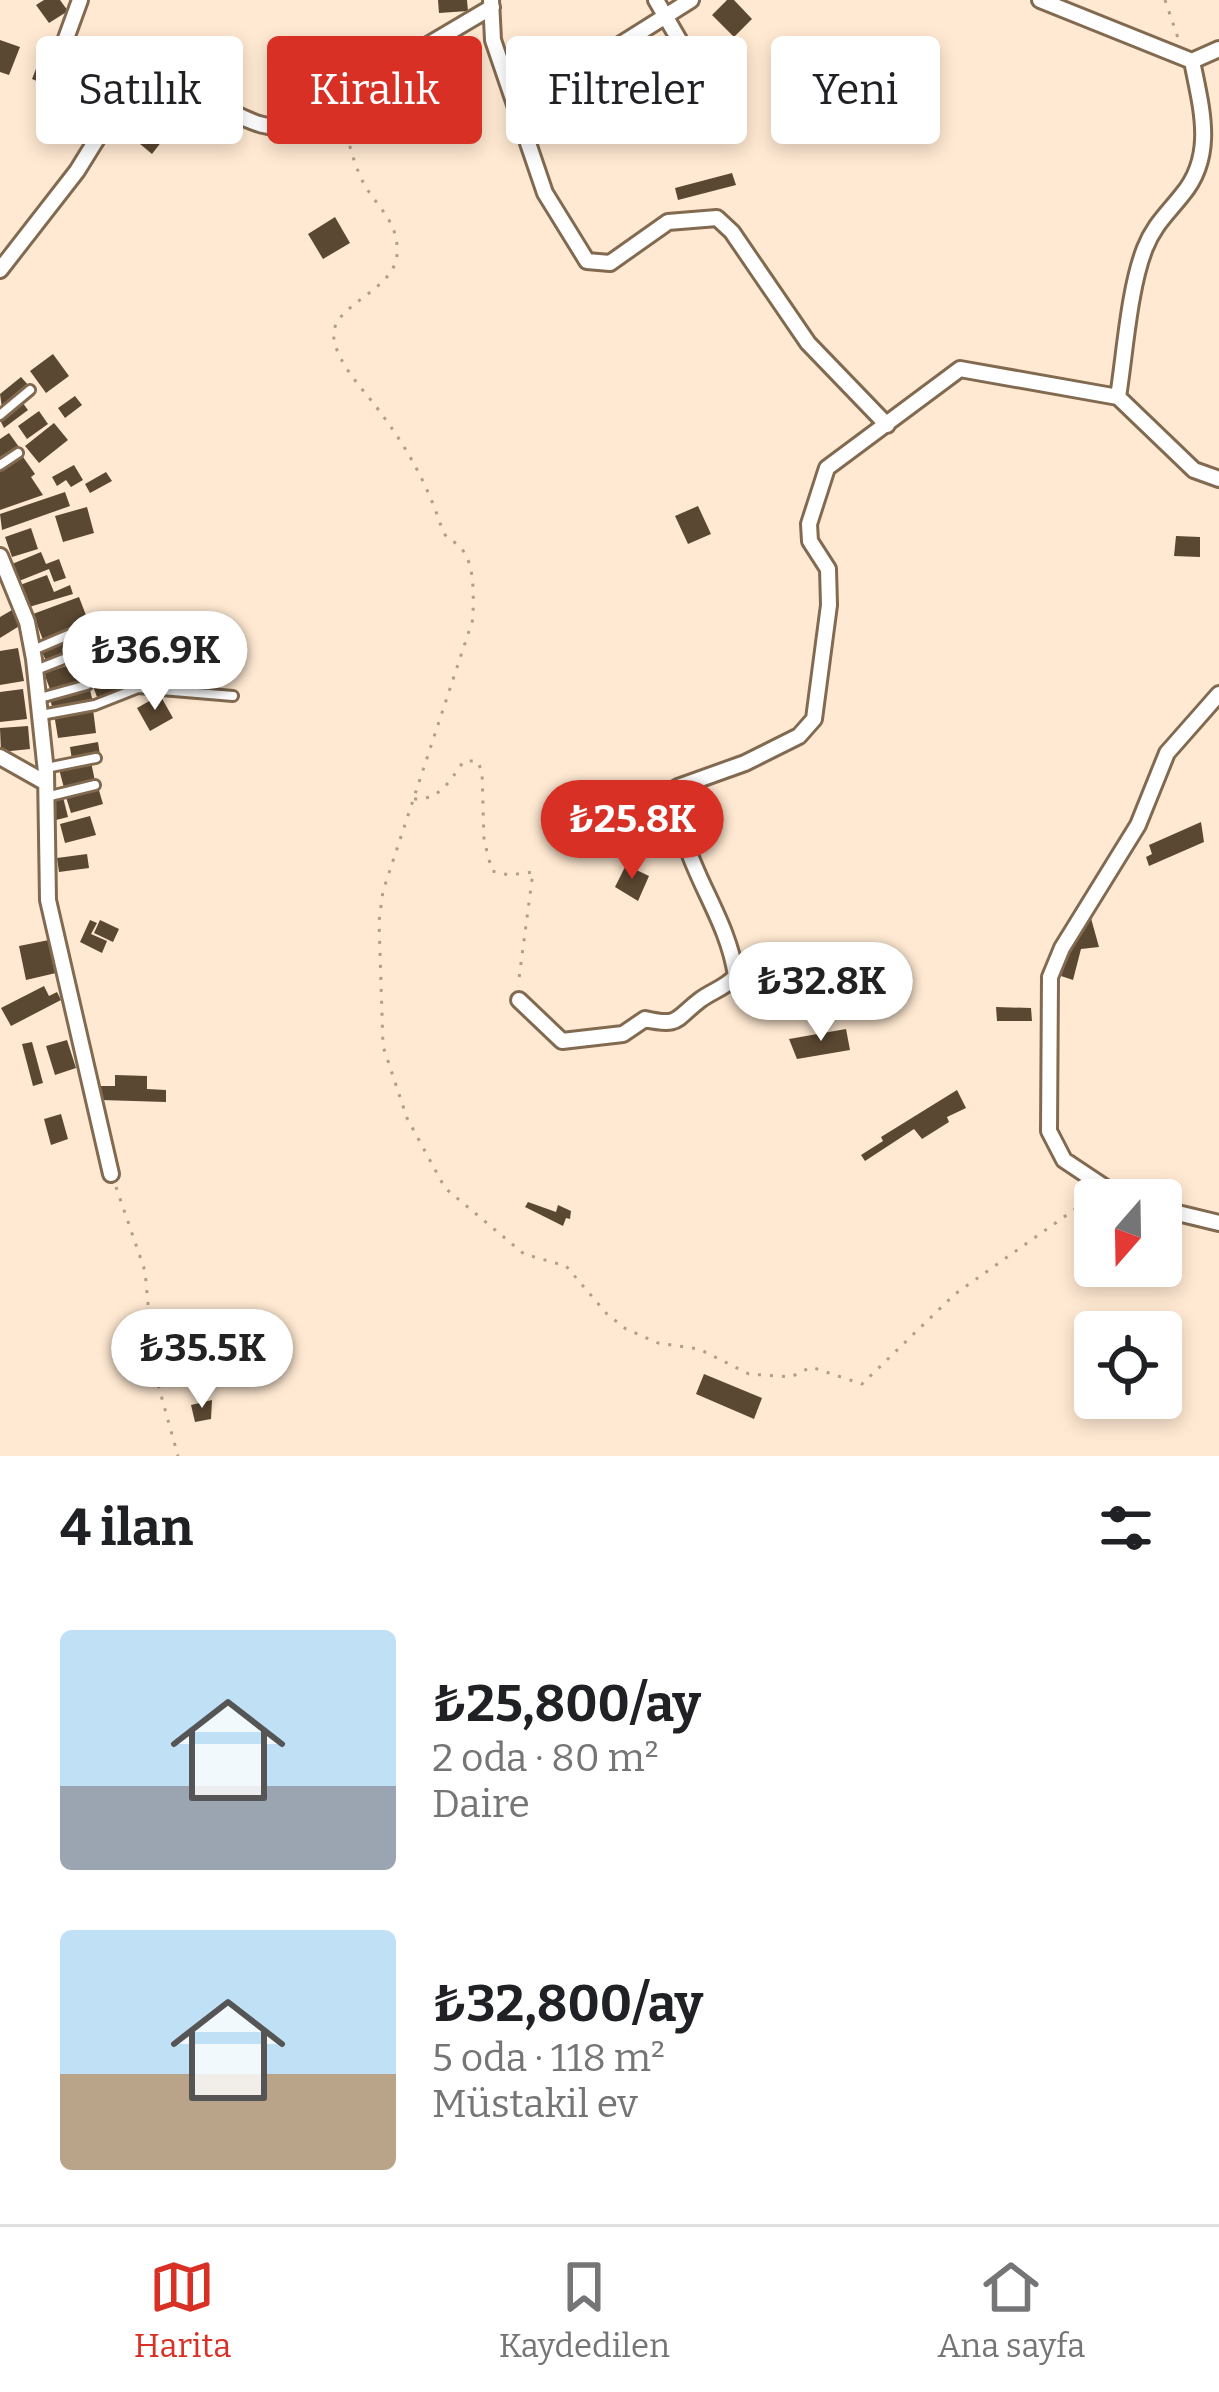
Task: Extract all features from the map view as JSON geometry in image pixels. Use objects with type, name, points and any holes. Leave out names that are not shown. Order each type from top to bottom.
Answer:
[{"type":"street","points":[[67,36],[80,0]]},
{"type":"street","points":[[656,0],[677,36]]},
{"type":"street","points":[[633,36],[691,0]]},
{"type":"street","points":[[1040,0],[1185,56],[1219,49]]},
{"type":"street","points":[[439,36],[492,3]]},
{"type":"street","points":[[492,3],[493,40],[506,76]]},
{"type":"street","points":[[1118,397],[1142,253],[1157,220],[1184,193],[1204,151],[1204,123],[1185,56]]},
{"type":"street","points":[[0,270],[94,144]]},
{"type":"street","points":[[529,144],[544,193],[587,261],[610,262],[668,221],[717,218],[732,232],[808,343],[887,425]]},
{"type":"street","points":[[519,1000],[562,1041],[583,1039],[622,1034],[645,1019],[667,1024],[682,1019],[700,1000],[736,976],[732,954],[687,854],[676,816],[678,787],[745,763],[799,736],[814,719],[829,605],[828,569],[810,541],[809,524],[827,467],[960,369],[1118,397],[1194,470],[1219,478]]},
{"type":"street","points":[[0,556],[27,622],[33,650],[46,783],[48,900],[111,1174]]},
{"type":"street","points":[[1092,1179],[1064,1160],[1049,1131],[1050,977],[1062,947],[1138,825],[1166,753],[1219,694]]},
{"type":"street","points":[[0,758],[46,783]]},
{"type":"street","points":[[1182,1214],[1219,1223]]},
{"type":"lane","points":[[0,415],[30,390]]},
{"type":"lane","points":[[0,465],[18,453]]},
{"type":"lane","points":[[33,650],[106,620]]},
{"type":"lane","points":[[36,670],[117,638]]},
{"type":"lane","points":[[40,698],[87,685],[86,677],[117,666]]},
{"type":"lane","points":[[41,715],[95,705],[138,688],[233,696]]},
{"type":"lane","points":[[46,783],[97,758]]},
{"type":"lane","points":[[46,783],[95,785]]},
{"type":"path","points":[[1165,0],[1185,56]]},
{"type":"path","points":[[351,144],[361,179],[392,220],[397,256],[394,270],[383,283],[338,320],[334,340],[417,468],[434,499],[443,534],[465,553],[473,584],[473,619],[382,891],[379,921],[383,1046],[407,1118],[446,1188],[524,1254],[566,1266],[626,1330],[658,1343],[699,1349],[749,1374],[791,1378],[811,1367],[862,1384],[955,1294],[1074,1210]]},
{"type":"path","points":[[414,800],[442,792],[464,760],[477,761],[482,771],[484,841],[492,871],[533,872],[517,980],[519,1000]]},
{"type":"path","points":[[111,1174],[145,1271],[154,1370],[178,1456]]},
{"type":"building","points":[[60,0],[68,11],[49,23],[36,5]]},
{"type":"building","points":[[438,0],[467,0],[468,11],[439,13]]},
{"type":"building","points":[[727,0],[734,0],[752,19],[733,36],[712,15]]},
{"type":"building","points":[[0,40],[20,47],[9,75],[0,72]]},
{"type":"building","points":[[140,144],[160,144],[152,154]]},
{"type":"building","points":[[732,173],[736,185],[678,200],[675,188]]},
{"type":"building","points":[[335,217],[350,243],[323,259],[308,234]]},
{"type":"building","points":[[53,354],[69,376],[46,393],[30,371]]},
{"type":"building","points":[[21,377],[29,386],[2,408],[0,394]]},
{"type":"building","points":[[75,396],[82,405],[65,418],[58,408]]},
{"type":"building","points":[[22,402],[28,410],[4,428],[0,420]]},
{"type":"building","points":[[39,411],[48,424],[27,439],[18,426]]},
{"type":"building","points":[[54,423],[68,440],[39,463],[25,446]]},
{"type":"building","points":[[9,433],[19,447],[0,460],[0,439]]},
{"type":"building","points":[[21,454],[43,495],[0,510],[0,469]]},
{"type":"building","points":[[74,465],[83,480],[71,487],[66,480],[57,486],[52,477]]},
{"type":"building","points":[[106,472],[112,481],[90,493],[85,484]]},
{"type":"building","points":[[65,492],[70,506],[2,530],[0,514]]},
{"type":"building","points":[[698,506],[711,534],[688,544],[675,516]]},
{"type":"building","points":[[87,507],[94,533],[63,542],[55,516]]},
{"type":"building","points":[[31,528],[38,549],[12,557],[5,537]]},
{"type":"building","points":[[1176,536],[1200,537],[1200,557],[1174,556]]},
{"type":"building","points":[[41,552],[46,564],[59,559],[66,578],[54,582],[49,569],[19,581],[12,564]]},
{"type":"building","points":[[47,575],[54,592],[70,585],[73,594],[29,607],[20,585]]},
{"type":"building","points":[[79,597],[89,623],[43,640],[33,614]]},
{"type":"building","points":[[12,610],[21,625],[0,638],[0,617]]},
{"type":"building","points":[[111,621],[116,635],[47,663],[41,650]]},
{"type":"building","points":[[122,639],[130,658],[101,669],[94,649]]},
{"type":"building","points":[[18,648],[24,681],[0,685],[0,651]]},
{"type":"building","points":[[76,663],[82,681],[51,692],[44,673]]},
{"type":"building","points":[[118,669],[124,688],[97,697],[90,678]]},
{"type":"building","points":[[23,689],[27,719],[0,722],[0,692]]},
{"type":"building","points":[[90,690],[93,702],[53,711],[50,698]]},
{"type":"building","points":[[160,695],[173,718],[150,731],[137,708]]},
{"type":"building","points":[[93,709],[96,733],[58,738],[54,714]]},
{"type":"building","points":[[28,726],[30,749],[1,752],[0,728]]},
{"type":"building","points":[[98,742],[100,755],[72,760],[70,747]]},
{"type":"building","points":[[91,762],[95,781],[64,788],[59,769]]},
{"type":"building","points":[[98,787],[103,804],[71,813],[66,797]]},
{"type":"building","points":[[63,797],[68,817],[56,820],[50,801]]},
{"type":"building","points":[[90,816],[96,835],[65,843],[60,824]]},
{"type":"building","points":[[1201,822],[1204,842],[1149,866],[1149,845]]},
{"type":"building","points":[[87,854],[89,868],[59,872],[57,858]]},
{"type":"building","points":[[626,865],[649,876],[638,901],[615,887]]},
{"type":"building","points":[[1089,911],[1099,947],[1081,949],[1073,980],[1061,976],[1073,937],[1079,936],[1079,926]]},
{"type":"building","points":[[90,920],[97,923],[91,934],[107,941],[102,953],[80,942]]},
{"type":"building","points":[[100,920],[119,929],[113,942],[94,933]]},
{"type":"building","points":[[49,940],[56,973],[26,980],[19,946]]},
{"type":"building","points":[[44,986],[49,996],[57,992],[61,1000],[11,1026],[1,1008]]},
{"type":"building","points":[[996,1007],[1031,1008],[1032,1021],[997,1021]]},
{"type":"building","points":[[846,1029],[850,1050],[797,1059],[789,1039]]},
{"type":"building","points":[[67,1040],[76,1068],[55,1075],[46,1046]]},
{"type":"building","points":[[32,1042],[43,1083],[33,1086],[22,1044]]},
{"type":"building","points":[[115,1075],[147,1076],[147,1089],[166,1090],[166,1102],[101,1100],[101,1086],[115,1086]]},
{"type":"building","points":[[957,1090],[966,1108],[947,1117],[949,1122],[922,1139],[914,1129],[865,1161],[861,1155],[883,1141],[881,1137]]},
{"type":"building","points":[[61,1114],[68,1139],[51,1145],[44,1119]]},
{"type":"building","points":[[528,1202],[556,1212],[558,1205],[571,1211],[570,1219],[563,1226],[525,1207]]},
{"type":"building","points":[[704,1374],[762,1398],[754,1419],[696,1394]]},
{"type":"building","points":[[212,1400],[211,1419],[195,1422],[191,1405]]}]
